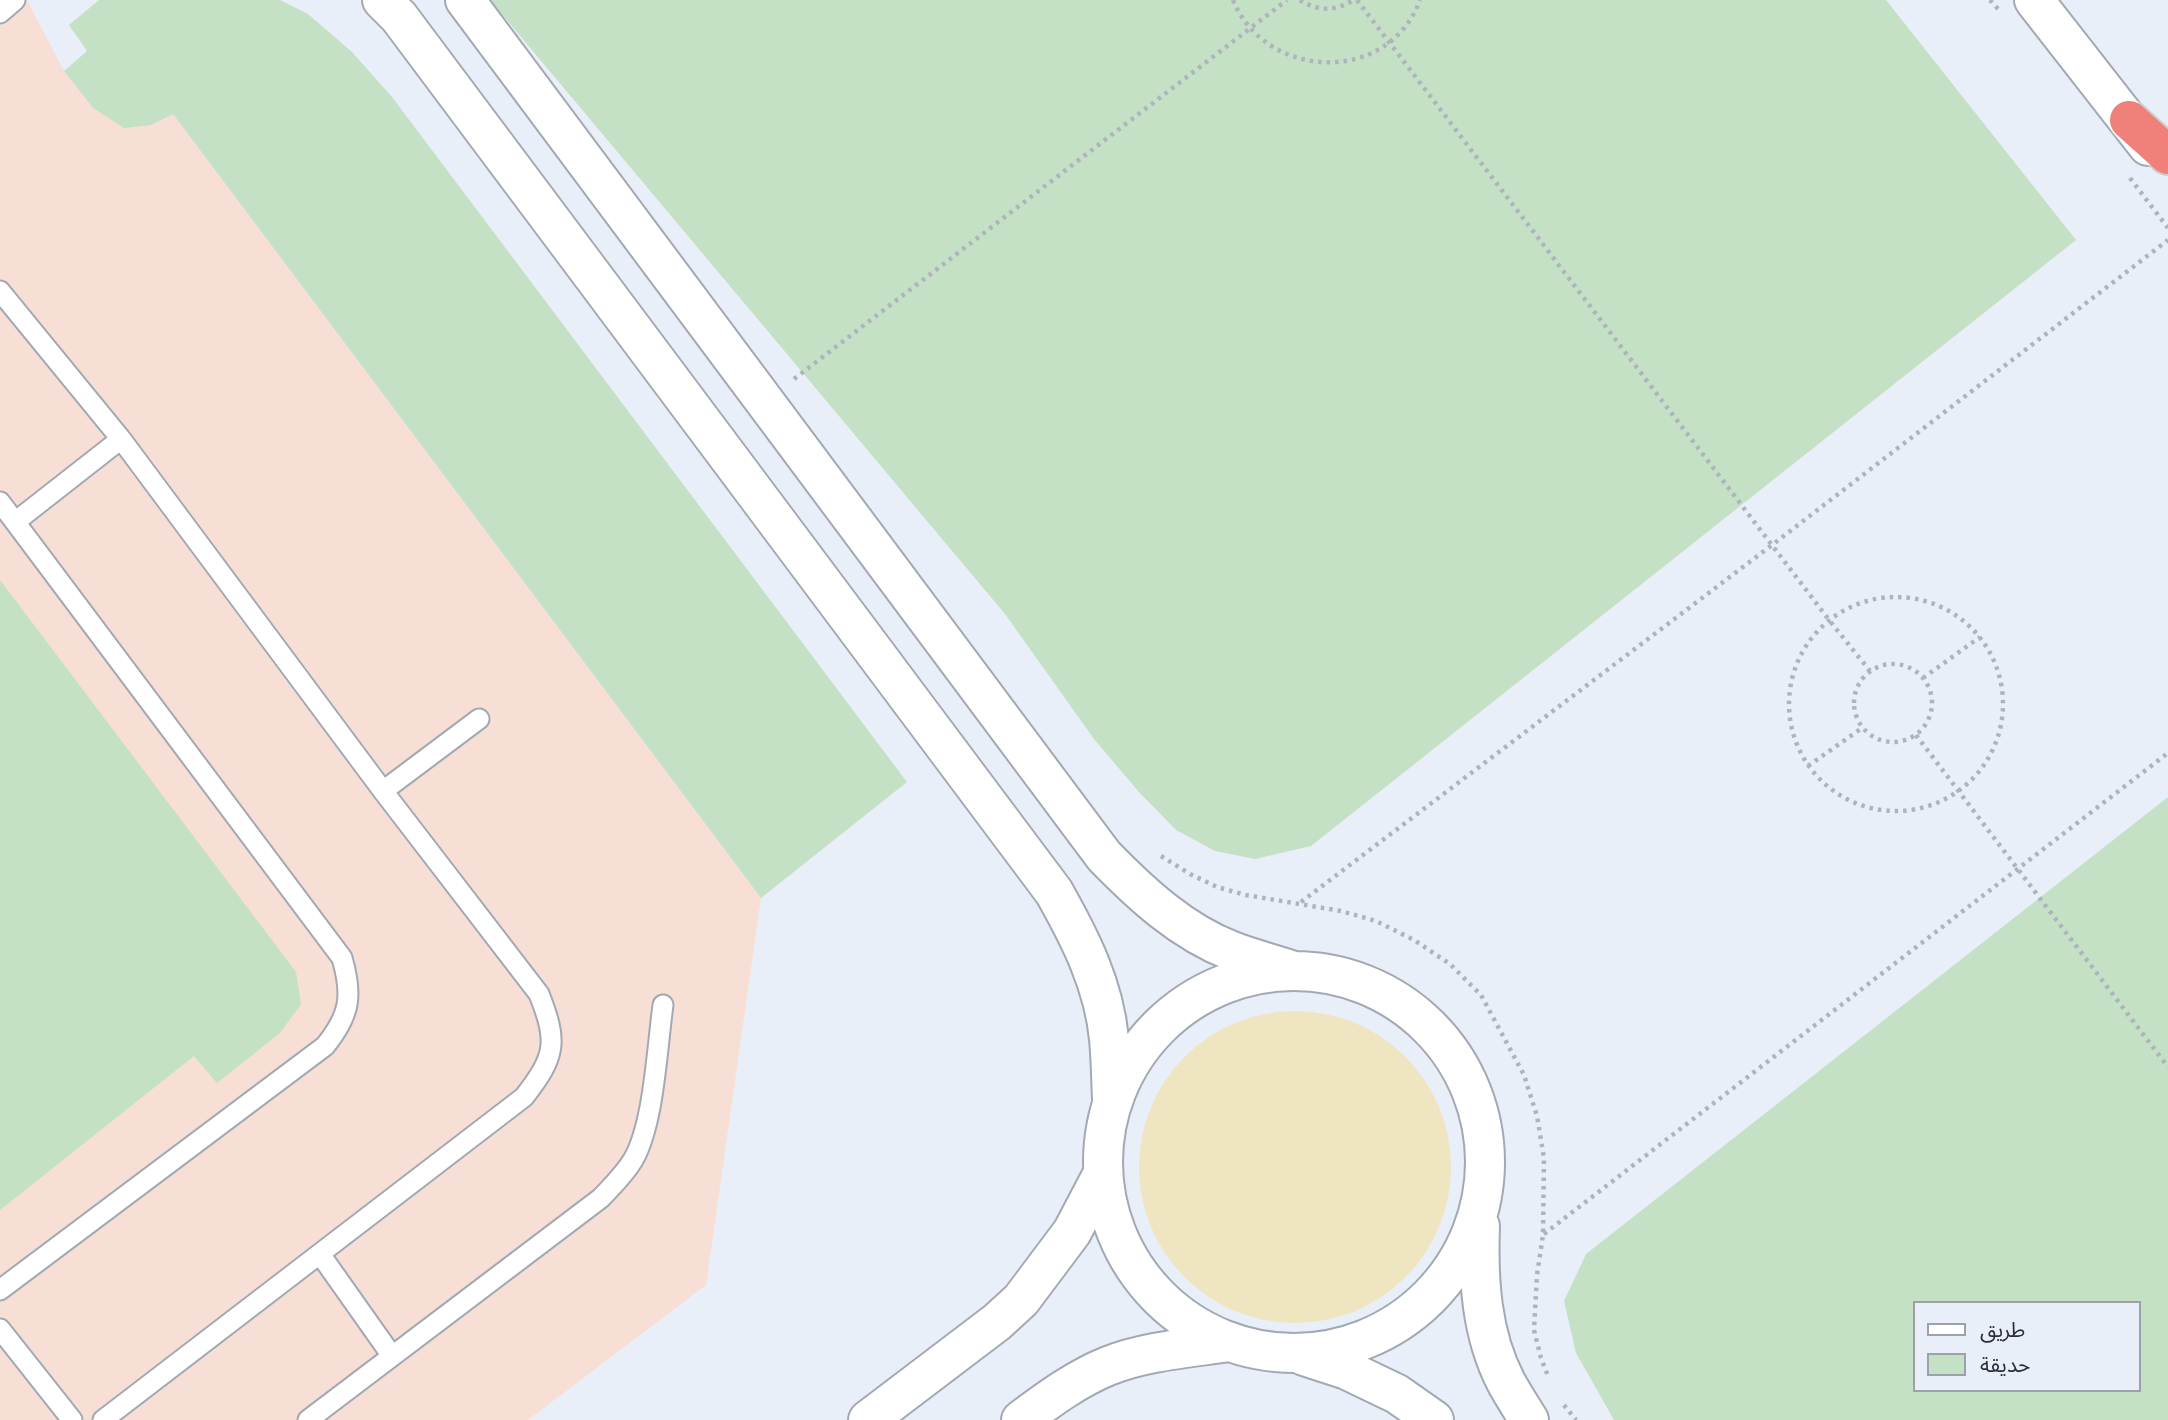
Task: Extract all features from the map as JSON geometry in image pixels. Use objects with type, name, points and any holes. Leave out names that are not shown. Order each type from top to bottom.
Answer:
[{"type":"highway","points":[[2129,120],[2168,155]]},
{"type":"street","points":[[382,0],[416,39],[1054,892],[1081,940],[1098,985],[1109,1037],[1112,1099]]},
{"type":"street","points":[[465,0],[1104,856],[1142,895],[1189,929],[1231,951],[1294,971],[1343,977],[1390,997],[1430,1027],[1461,1067],[1480,1113],[1486,1163],[1480,1212],[1478,1269],[1486,1326],[1505,1380],[1529,1420]]},
{"type":"street","points":[[2034,0],[2168,173]]},
{"type":"street","points":[[1294,971],[1235,979],[1182,1006],[1139,1048],[1112,1099],[1103,1137],[1102,1175],[1114,1229],[1140,1278],[1180,1317],[1229,1342],[1295,1354],[1347,1370],[1397,1394],[1434,1420]]},
{"type":"street","points":[[868,1420],[997,1322],[1021,1300],[1072,1232],[1102,1175]]},
{"type":"street","points":[[1295,1354],[1345,1347],[1390,1328],[1430,1298],[1461,1258],[1480,1212]]},
{"type":"street","points":[[1021,1420],[1069,1386],[1108,1366],[1150,1354],[1229,1342]]},
{"type":"lane","points":[[0,13],[15,0]]},
{"type":"lane","points":[[0,291],[121,439],[383,791],[539,994],[551,1024],[551,1051],[544,1072],[524,1097],[103,1420]]},
{"type":"lane","points":[[15,522],[121,439]]},
{"type":"lane","points":[[0,502],[342,958],[349,981],[348,1005],[340,1027],[325,1046],[0,1290]]},
{"type":"lane","points":[[383,791],[479,719]]},
{"type":"lane","points":[[308,1420],[601,1198],[620,1178],[639,1147],[647,1122],[663,1005]]},
{"type":"lane","points":[[320,1254],[392,1356]]},
{"type":"lane","points":[[0,1329],[72,1420]]},
{"type":"path","points":[[1233,0],[1250,29],[1267,43],[1285,54],[1306,61],[1328,63],[1349,61],[1370,54],[1389,43],[1405,27],[1420,0]]},
{"type":"path","points":[[793,380],[1287,0]]},
{"type":"path","points":[[1300,0],[1319,9],[1329,9],[1355,0],[1870,671]]},
{"type":"path","points":[[1300,903],[2168,240]]},
{"type":"path","points":[[1896,597],[1920,600],[1942,608],[1962,620],[1980,636],[1999,676],[2003,718],[1989,759],[1976,777],[1960,791],[1938,803],[1915,810],[1891,812],[1867,808],[1844,798],[1824,784],[1808,766],[1797,746],[1790,724],[1788,700],[1792,677],[1800,656],[1812,636],[1829,620],[1872,599],[1896,597]]},
{"type":"path","points":[[1923,678],[1980,636]]},
{"type":"path","points":[[1885,665],[1902,665],[1923,678],[1932,694],[1932,712],[1924,729],[1909,739],[1892,743],[1876,738],[1863,728],[1855,714],[1854,698],[1859,683],[1870,671],[1885,665]]},
{"type":"path","points":[[1808,766],[1863,728]]},
{"type":"path","points":[[1916,735],[2168,1067]]},
{"type":"path","points":[[1543,1235],[2168,753]]},
{"type":"path","points":[[1154,852],[1189,874],[1217,887],[1376,921],[1415,940],[1450,964],[1480,995],[1524,1075],[1537,1116],[1544,1158],[1543,1235],[1537,1275],[1534,1330],[1551,1382]]},
{"type":"path","points":[[1563,1403],[1576,1420]]},
{"type":"shaded area","points":[[0,0],[27,0],[64,71],[93,108],[151,125],[173,114],[761,898],[706,1285],[528,1420],[0,1420]]},
{"type":"green space","points":[[99,0],[280,0],[308,14],[352,52],[392,97],[907,782],[761,898],[173,114],[151,125],[124,128],[93,108],[64,71],[87,51],[69,25]]},
{"type":"green space","points":[[490,0],[1886,0],[2076,240],[1311,846],[1255,859],[1215,851],[1176,830],[1139,792],[1094,739],[1005,614]]},
{"type":"green space","points":[[0,580],[296,972],[301,1004],[280,1033],[217,1083],[194,1056],[0,1210]]},
{"type":"green space","points":[[2168,797],[2168,1420],[1614,1420],[1576,1353],[1564,1301],[1586,1254]]},
{"type":"sand","points":[[1295,1011],[1325,1014],[1369,1029],[1394,1046],[1416,1068],[1439,1107],[1448,1137],[1451,1167],[1448,1197],[1433,1241],[1416,1266],[1394,1288],[1355,1311],[1325,1320],[1295,1323],[1265,1320],[1221,1305],[1196,1288],[1174,1266],[1151,1227],[1142,1197],[1139,1167],[1142,1137],[1157,1093],[1174,1068],[1196,1046],[1235,1023],[1265,1014]]}]
